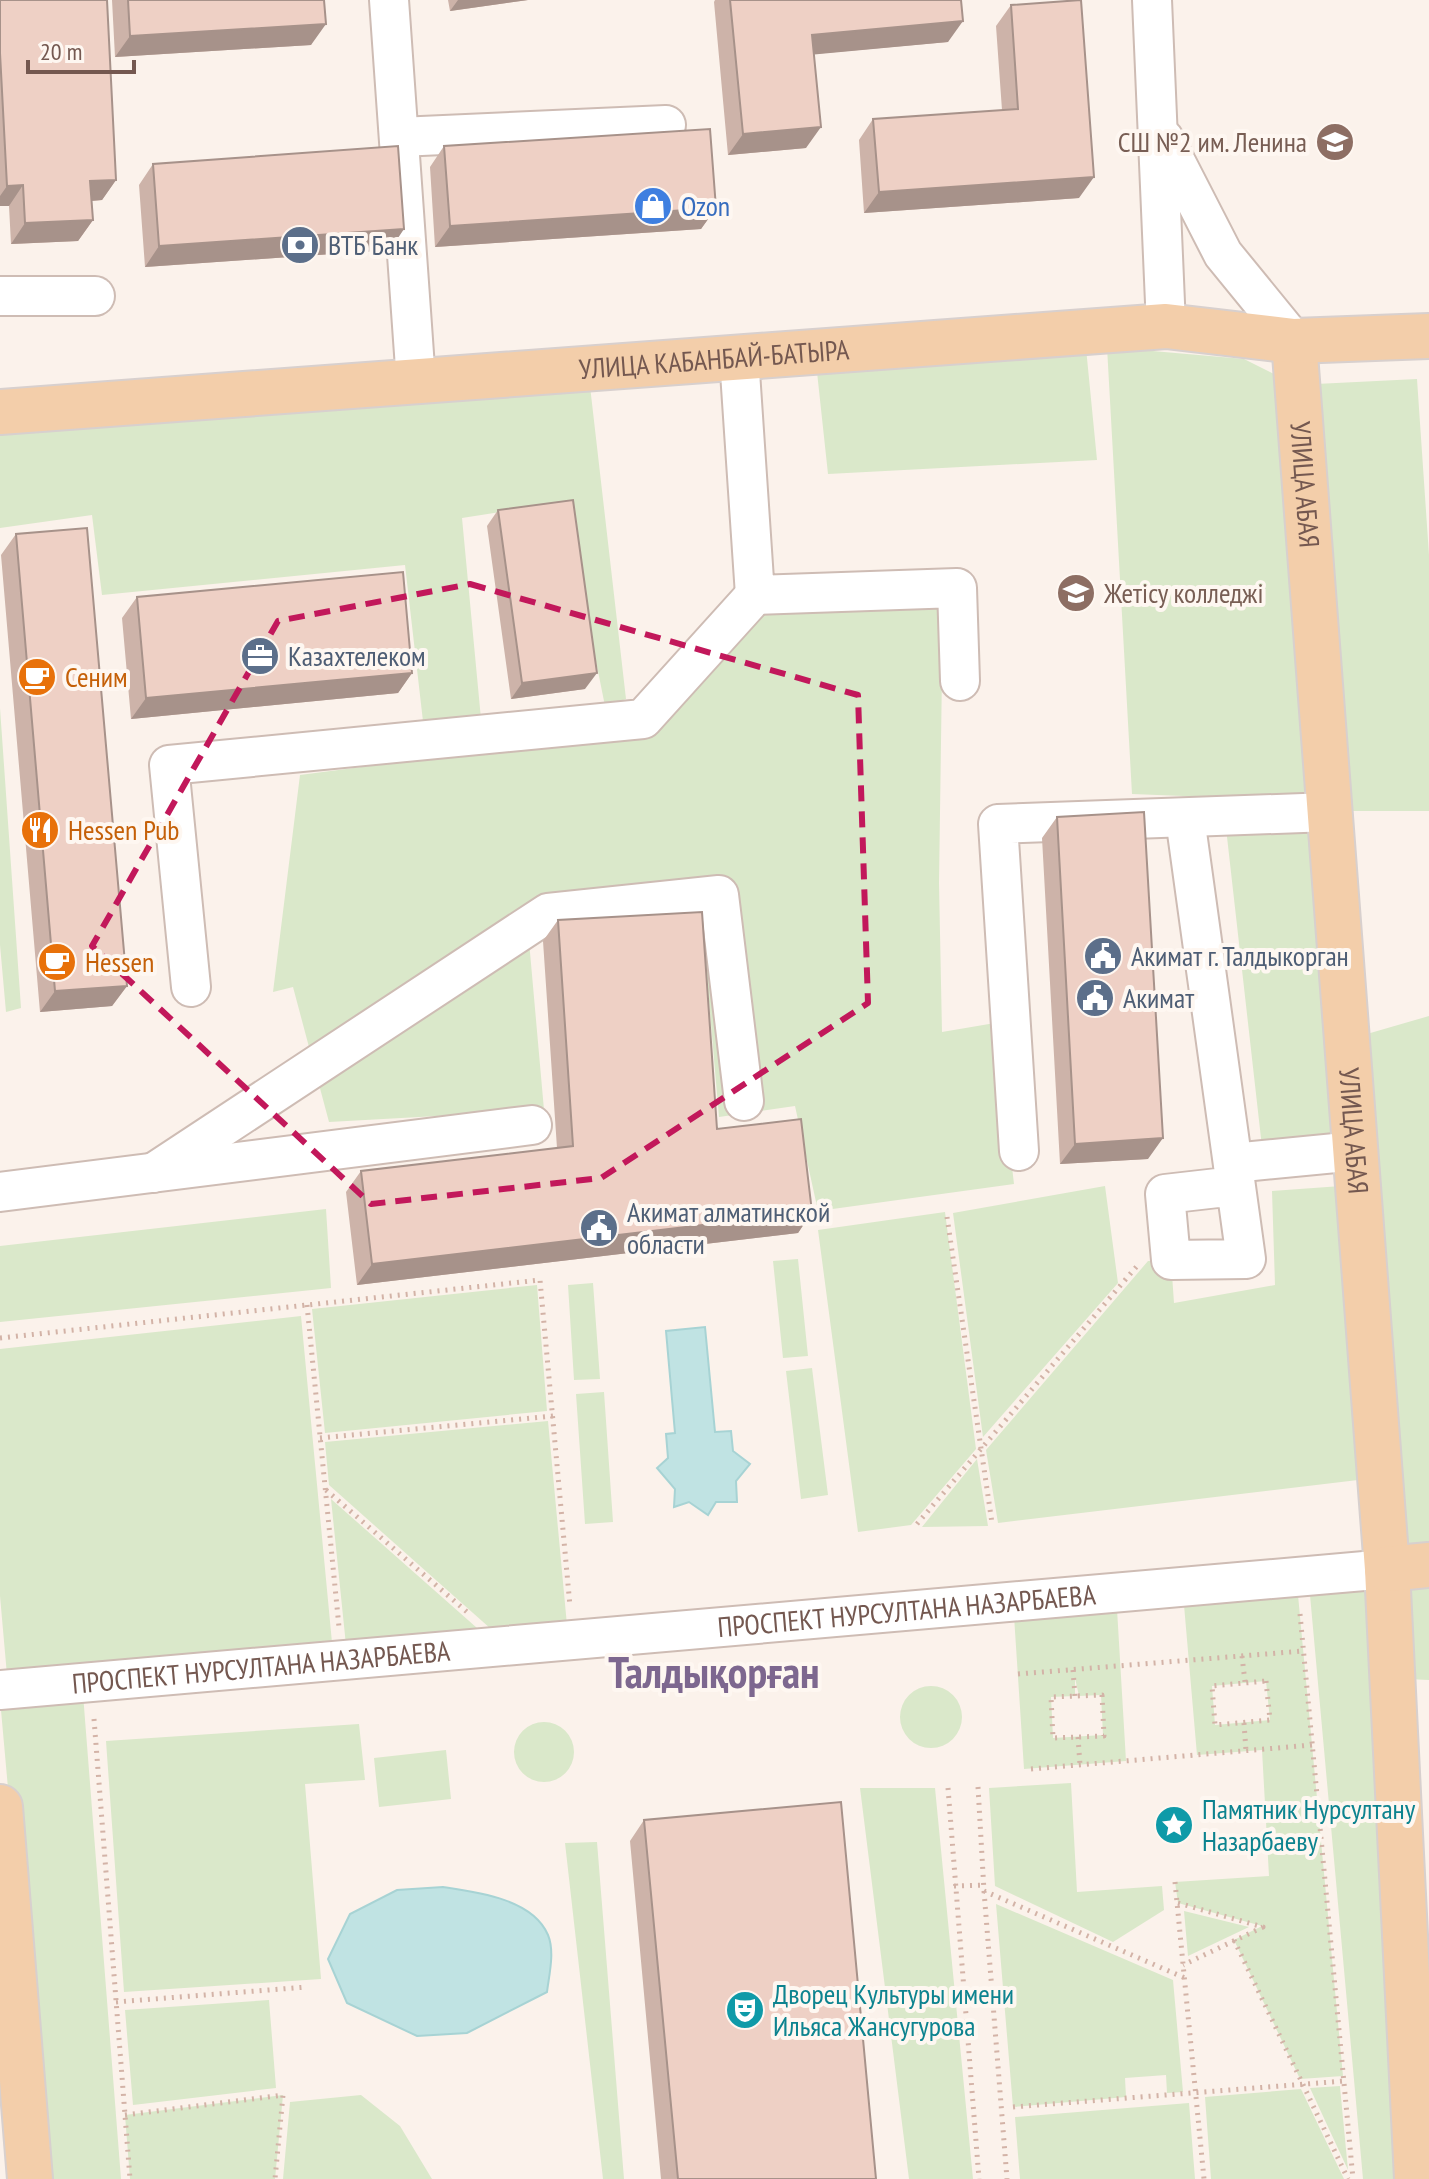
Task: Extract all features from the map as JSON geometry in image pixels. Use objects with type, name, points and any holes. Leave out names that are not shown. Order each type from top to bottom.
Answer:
[{"type":"main road","name":"УЛИЦА КАБАНБАЙ-БАТЫРА","points":[[0,412],[1166,326],[1294,341],[1429,336]]},
{"type":"main road","name":"УЛИЦА АБАЯ","points":[[1294,341],[1356,1151],[1408,1567],[1420,2064],[1417,2179]]},
{"type":"main road","points":[[0,1807],[19,2167]]},
{"type":"street","points":[[389,0],[416,382]]},
{"type":"street","points":[[1152,0],[1166,326]]},
{"type":"street","points":[[1157,124],[1223,254],[1294,341]]},
{"type":"street","points":[[399,137],[666,125]]},
{"type":"street","points":[[0,296],[95,296]]},
{"type":"street","points":[[739,357],[755,595]]},
{"type":"street","points":[[191,987],[169,765],[643,719],[755,595],[957,588],[960,681]]},
{"type":"street","points":[[1019,1151],[998,824],[1330,812]]},
{"type":"street","points":[[1185,818],[1234,1175],[1356,1151]]},
{"type":"street","points":[[153,1173],[548,913],[719,895],[744,1101]]},
{"type":"street","points":[[0,1192],[532,1125]]},
{"type":"street","name":"ПРОСПЕКТ НУРСУЛТАНА НАЗАРБАЕВА","points":[[0,1690],[1408,1567]]},
{"type":"path","points":[[947,1217],[992,1523]]},
{"type":"path","points":[[917,1524],[1143,1259]]},
{"type":"path","points":[[0,1338],[540,1280],[573,1640]]},
{"type":"path","points":[[307,1305],[342,1660]]},
{"type":"path","points":[[320,1438],[553,1416]]},
{"type":"path","points":[[326,1489],[505,1646]]},
{"type":"path","points":[[1297,1577],[1344,2081],[1350,2179]]},
{"type":"path","points":[[1018,1674],[1303,1651]]},
{"type":"path","points":[[1242,1656],[1245,1682]]},
{"type":"path","points":[[1073,1670],[1075,1696]]},
{"type":"path","points":[[1266,1681],[1270,1720],[1215,1725],[1212,1686],[1245,1682],[1266,1681]]},
{"type":"path","points":[[91,1682],[130,2179]]},
{"type":"path","points":[[1102,1695],[1104,1736],[1053,1738],[1051,1697],[1075,1696],[1102,1695]]},
{"type":"path","points":[[1244,1723],[1246,1751]]},
{"type":"path","points":[[1078,1737],[1080,1765]]},
{"type":"path","points":[[1031,1769],[1312,1745]]},
{"type":"path","points":[[978,1787],[1007,2179]]},
{"type":"path","points":[[948,1788],[979,2179]]},
{"type":"path","points":[[1175,1882],[1204,2179]]},
{"type":"path","points":[[954,1886],[984,1888],[1185,1978]]},
{"type":"path","points":[[1178,1903],[1263,1927],[1183,1965]]},
{"type":"path","points":[[1234,1940],[1350,2179]]},
{"type":"path","points":[[116,2002],[307,1987]]},
{"type":"path","points":[[1013,2107],[1344,2081]]},
{"type":"path","points":[[125,2115],[283,2095],[275,2179]]},
{"type":"highlighted area","points":[[470,584],[858,695],[868,1003],[601,1178],[371,1204],[92,946],[278,621]]},
{"type":"green space","points":[[1107,347],[1244,359],[1280,377],[1309,801],[1132,794]]},
{"type":"green space","points":[[1086,348],[1097,460],[828,474],[817,372]]},
{"type":"green space","points":[[1417,379],[1429,555],[1429,811],[1341,811],[1316,384]]},
{"type":"green space","points":[[590,386],[626,699],[605,706],[564,502],[462,518],[481,719],[424,730],[405,565],[102,595],[92,515],[0,528],[0,431]]},
{"type":"green space","points":[[943,602],[939,883],[942,1032],[995,1023],[1014,1184],[818,1211],[795,1106],[719,1117],[702,920],[529,941],[544,1110],[329,1122],[293,987],[273,992],[300,775],[661,728],[767,605]]},
{"type":"green space","points":[[0,708],[21,1008],[6,1012],[0,945]]},
{"type":"green space","points":[[1319,820],[1343,1143],[1262,1147],[1226,828]]},
{"type":"green space","points":[[1429,1016],[1429,1545],[1399,1547],[1360,1036]]},
{"type":"green space","points":[[1105,1186],[1118,1283],[983,1437],[953,1213]]},
{"type":"green space","points":[[1341,1186],[1358,1480],[998,1523],[986,1450],[1148,1261],[1171,1260],[1174,1303],[1275,1285],[1272,1191]]},
{"type":"green space","points":[[326,1209],[331,1288],[0,1322],[0,1246]]},
{"type":"green space","points":[[945,1212],[976,1449],[911,1525],[858,1532],[818,1230]]},
{"type":"green space","points":[[798,1259],[808,1356],[783,1358],[773,1261]]},
{"type":"green space","points":[[593,1283],[600,1379],[574,1380],[568,1285]]},
{"type":"green space","points":[[537,1285],[547,1411],[325,1433],[312,1309]]},
{"type":"green space","points":[[301,1316],[333,1653],[7,1675],[0,1596],[0,1349]]},
{"type":"green space","points":[[812,1368],[828,1495],[801,1499],[786,1371]]},
{"type":"green space","points":[[604,1392],[613,1522],[585,1524],[576,1394]]},
{"type":"green space","points":[[548,1421],[568,1636],[509,1645],[329,1485],[325,1442]]},
{"type":"green space","points":[[977,1459],[988,1526],[922,1527]]},
{"type":"green space","points":[[331,1499],[494,1643],[347,1655]]},
{"type":"green space","points":[[1377,1585],[1405,2179],[1363,2179],[1310,1595]]},
{"type":"green space","points":[[1429,1587],[1429,1680],[1407,1679],[1405,1589]]},
{"type":"green space","points":[[1298,1595],[1343,2076],[1300,2079],[1234,1940],[1262,1926],[1178,1903],[1175,1882],[1269,1876],[1262,1750],[1197,1755],[1184,1605]],"holes":[[[1266,1681],[1270,1720],[1215,1725],[1212,1686]]]},
{"type":"green space","points":[[1117,1609],[1126,1761],[1024,1769],[1014,1616]],"holes":[[[1075,1678],[1079,1696],[1101,1695],[1103,1735],[1053,1738],[1051,1697],[1075,1696]]]},
{"type":"green space","points":[[925,1686],[937,1686],[953,1695],[960,1705],[960,1729],[953,1739],[937,1748],[925,1748],[905,1734],[900,1723],[900,1711],[914,1691]]},
{"type":"green space","points":[[83,1694],[121,2179],[43,2179],[0,1699]]},
{"type":"green space","points":[[544,1722],[565,1731],[574,1752],[565,1773],[544,1782],[523,1773],[514,1752],[523,1731]]},
{"type":"green space","points":[[359,1724],[365,1780],[305,1784],[321,1979],[124,1992],[106,1741]]},
{"type":"green space","points":[[446,1750],[451,1799],[379,1807],[374,1758]]},
{"type":"green space","points":[[1071,1783],[1077,1892],[1162,1886],[1164,1910],[1113,1942],[995,1886],[989,1788]]},
{"type":"green space","points":[[860,1788],[935,1788],[973,2179],[909,2179]]},
{"type":"green space","points":[[597,1842],[624,2179],[603,2179],[565,1843]]},
{"type":"green space","points":[[996,1904],[1173,1980],[1183,2092],[1167,2093],[1166,2075],[1125,2078],[1126,2097],[1013,2107]]},
{"type":"green space","points":[[1184,1911],[1249,1927],[1188,1956]]},
{"type":"green space","points":[[269,2000],[276,2088],[133,2105],[125,2010]]},
{"type":"green space","points":[[1340,2087],[1348,2170],[1310,2088]]},
{"type":"green space","points":[[1301,2089],[1344,2179],[1211,2179],[1205,2097]]},
{"type":"green space","points":[[283,2095],[275,2179],[130,2179],[125,2115]]},
{"type":"green space","points":[[361,2095],[400,2126],[432,2179],[283,2179],[290,2102]]},
{"type":"green space","points":[[1189,2103],[1195,2179],[1020,2179],[1015,2117]]},
{"type":"water","points":[[705,1327],[715,1432],[731,1431],[733,1451],[750,1464],[736,1481],[737,1502],[716,1502],[708,1515],[689,1502],[674,1507],[675,1489],[657,1468],[668,1458],[666,1434],[675,1433],[666,1331]]},
{"type":"water","points":[[443,1887],[503,1899],[530,1913],[541,1923],[551,1949],[547,1992],[467,2033],[417,2036],[347,2003],[328,1959],[350,1914],[397,1890]]},
{"type":"building","points":[[0,0],[107,0],[116,180],[90,181],[93,220],[25,223],[23,185],[7,186]]},
{"type":"building","points":[[128,0],[324,0],[326,24],[130,36]]},
{"type":"building","points":[[730,0],[961,0],[963,21],[812,35],[821,127],[743,134]]},
{"type":"building","points":[[1081,0],[1094,177],[879,192],[873,119],[1018,109],[1011,5]]},
{"type":"building","points":[[710,129],[716,208],[450,226],[444,146]]},
{"type":"building","points":[[398,146],[404,229],[159,246],[153,164]]},
{"type":"building","points":[[573,500],[597,673],[522,683],[498,510]]},
{"type":"building","points":[[87,528],[127,986],[55,991],[16,534]]},
{"type":"building","name":"Казахтелеком","points":[[403,572],[412,673],[146,698],[137,597]]},
{"type":"building","name":"Акимат","points":[[1144,812],[1163,1138],[1075,1144],[1057,817]]},
{"type":"building","points":[[702,912],[717,1129],[801,1119],[812,1212],[372,1264],[361,1171],[573,1146],[558,920]]},
{"type":"building","name":"Дворец Культуры имени Ильяса Жансугурова","points":[[841,1802],[876,2179],[678,2179],[644,1820]]},
{"type":"place","name":"СШ №2 им. Ленина","points":[[1335,142]]},
{"type":"place","name":"Ozon","points":[[653,206]]},
{"type":"place","name":"ВТБ Банк","points":[[300,245]]},
{"type":"place","name":"Жетісу колледжі","points":[[1076,593]]},
{"type":"place","name":"Казахтелеком","points":[[260,656]]},
{"type":"place","name":"Сеним","points":[[37,677]]},
{"type":"place","name":"Hessen Pub","points":[[40,830]]},
{"type":"place","name":"Акимат г. Талдыкорган","points":[[1103,956]]},
{"type":"place","name":"Hessen","points":[[57,962]]},
{"type":"place","name":"Акимат","points":[[1095,998]]},
{"type":"place","name":"Акимат алматинской области","points":[[599,1228]]},
{"type":"place","name":"Памятник Нурсултану Назарбаеву","points":[[1174,1825]]},
{"type":"place","name":"Дворец Культуры имени Ильяса Жансугурова","points":[[745,2010]]},
{"type":"district","name":"Талдықорған","points":[[714,1673]]}]
